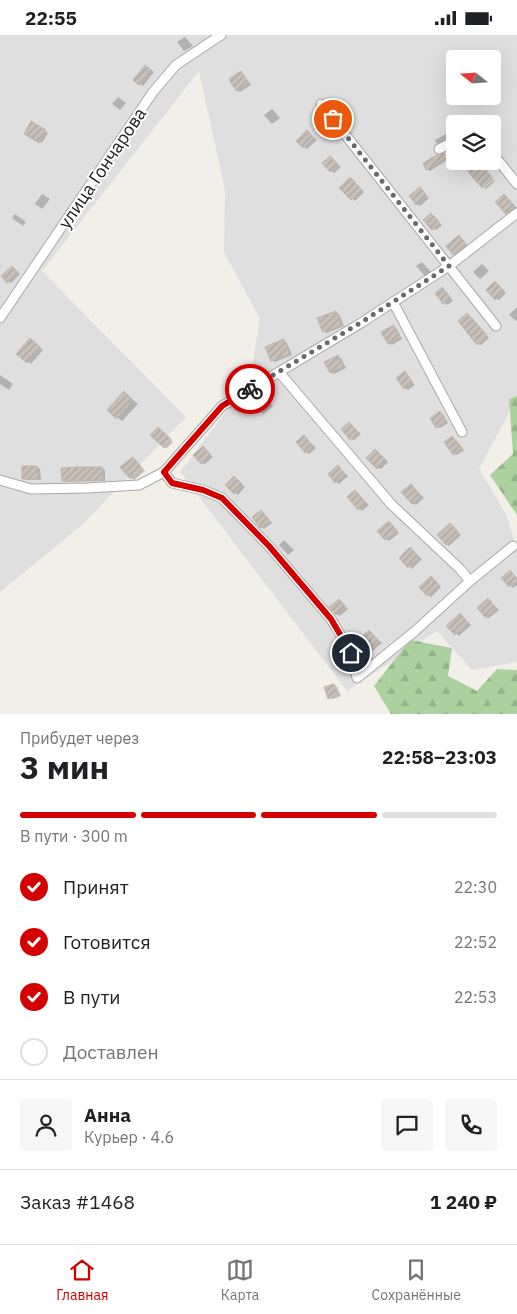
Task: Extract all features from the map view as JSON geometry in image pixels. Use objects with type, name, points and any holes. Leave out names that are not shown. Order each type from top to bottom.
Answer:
[{"type":"street","name":"улица Гончарова","points":[[0,318],[154,92],[176,65],[221,35]]},
{"type":"street","points":[[321,104],[496,326]]},
{"type":"street","points":[[439,149],[446,146]]},
{"type":"street","points":[[501,164],[517,183]]},
{"type":"street","points":[[0,480],[31,489],[139,485],[164,472],[222,406],[449,266],[517,213]]},
{"type":"street","points":[[393,302],[462,432]]},
{"type":"street","points":[[279,372],[391,504],[460,569],[470,581]]},
{"type":"street","points":[[164,472],[172,483],[203,490],[222,498],[269,546],[331,619],[351,653],[357,679],[513,546]]},
{"type":"shaded area","points":[[0,35],[517,35],[517,398],[479,469],[507,516],[517,550],[517,662],[472,670],[437,631],[347,691],[180,472],[250,380],[260,319],[224,252],[225,190],[199,71],[42,271],[186,417],[82,525],[0,592]]},
{"type":"green space","points":[[517,396],[517,515],[490,475],[513,454],[509,399]]},
{"type":"green space","points":[[410,640],[452,648],[448,676],[477,691],[497,669],[517,670],[517,714],[391,714],[374,686]]},
{"type":"building","points":[[145,65],[151,70],[139,85],[133,80]]},
{"type":"building","points":[[241,71],[248,83],[236,91],[229,79]]},
{"type":"building","points":[[31,121],[46,130],[39,143],[24,134]]},
{"type":"building","points":[[307,130],[314,138],[303,148],[296,141]]},
{"type":"building","points":[[444,153],[446,158],[426,170],[423,163]]},
{"type":"building","points":[[330,156],[338,165],[330,172],[322,163]]},
{"type":"building","points":[[467,170],[486,170],[493,179],[482,188]]},
{"type":"building","points":[[350,177],[362,190],[351,200],[339,188]]},
{"type":"building","points":[[420,187],[427,196],[416,205],[409,196]]},
{"type":"building","points":[[504,194],[515,206],[506,214],[495,202]]},
{"type":"building","points":[[431,213],[440,223],[432,230],[423,220]]},
{"type":"building","points":[[459,235],[466,244],[453,255],[446,246]]},
{"type":"building","points":[[12,266],[18,272],[7,283],[1,276]]},
{"type":"building","points":[[495,281],[504,291],[495,300],[486,290]]},
{"type":"building","points":[[442,287],[451,298],[443,304],[435,293]]},
{"type":"building","points":[[336,311],[341,325],[323,332],[317,318]]},
{"type":"building","points":[[467,313],[487,335],[477,345],[458,321]]},
{"type":"building","points":[[394,325],[400,337],[388,344],[381,332]]},
{"type":"building","points":[[30,338],[40,347],[27,363],[16,354]]},
{"type":"building","points":[[284,339],[289,354],[271,361],[265,347]]},
{"type":"building","points":[[338,355],[343,366],[330,373],[324,362]]},
{"type":"building","points":[[405,371],[413,383],[404,389],[396,378]]},
{"type":"building","points":[[124,391],[133,400],[116,419],[107,410]]},
{"type":"building","points":[[264,395],[271,404],[259,413],[252,404]]},
{"type":"building","points":[[440,411],[446,421],[436,428],[430,418]]},
{"type":"building","points":[[349,422],[358,432],[350,440],[341,429]]},
{"type":"building","points":[[158,427],[171,439],[164,448],[150,435]]},
{"type":"building","points":[[304,435],[313,446],[305,453],[296,442]]},
{"type":"building","points":[[452,436],[462,448],[453,455],[444,442]]},
{"type":"building","points":[[203,446],[211,455],[201,464],[193,455]]},
{"type":"building","points":[[375,449],[386,460],[377,469],[366,458]]},
{"type":"building","points":[[133,457],[143,469],[130,479],[120,467]]},
{"type":"building","points":[[338,465],[345,474],[335,483],[328,474]]},
{"type":"building","points":[[22,466],[37,466],[38,479],[22,479]]},
{"type":"building","points":[[102,467],[103,480],[62,481],[61,468]]},
{"type":"building","points":[[234,476],[243,485],[234,494],[225,485]]},
{"type":"building","points":[[411,484],[421,496],[412,504],[401,492]]},
{"type":"building","points":[[355,490],[366,503],[358,510],[347,497]]},
{"type":"building","points":[[261,510],[270,521],[260,528],[252,517]]},
{"type":"building","points":[[389,521],[397,531],[385,540],[377,531]]},
{"type":"building","points":[[450,523],[459,533],[446,545],[437,535]]},
{"type":"building","points":[[410,547],[419,557],[408,568],[399,558]]},
{"type":"building","points":[[510,570],[517,581],[509,587],[501,578]]},
{"type":"building","points":[[431,576],[439,585],[427,596],[419,587]]},
{"type":"building","points":[[488,598],[496,608],[486,618],[477,608]]},
{"type":"building","points":[[339,599],[346,607],[336,615],[329,607]]},
{"type":"building","points":[[460,613],[468,623],[455,635],[446,626]]},
{"type":"building","points":[[369,630],[379,641],[368,651],[358,640]]},
{"type":"building","points":[[334,684],[338,695],[328,699],[324,687]]},
{"type":"way so far","points":[[250,389],[360,323],[449,266],[333,119]]},
{"type":"route","points":[[250,389],[222,406],[164,472],[172,483],[203,490],[222,498],[269,546],[331,619],[351,653]]}]
